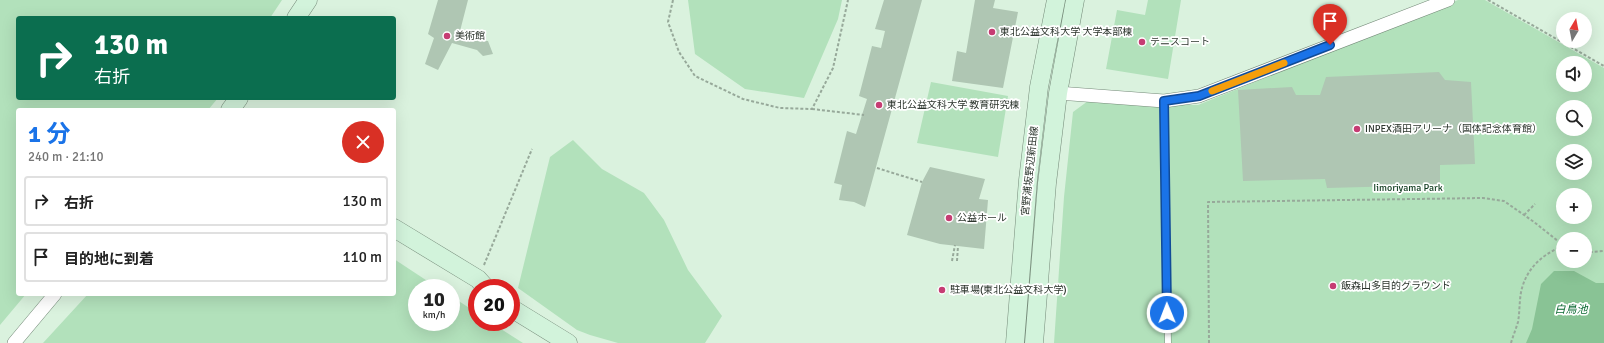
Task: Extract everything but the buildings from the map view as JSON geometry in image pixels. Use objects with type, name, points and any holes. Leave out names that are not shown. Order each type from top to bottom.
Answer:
[{"type":"main road","points":[[297,16],[308,0]]},
{"type":"main road","name":"宮野浦坂野辺新田線","points":[[1015,343],[1028,180],[1036,110],[1056,0]]},
{"type":"main road","name":"宮野浦坂野辺新田線","points":[[1034,343],[1047,182],[1058,92],[1075,0]]},
{"type":"main road","points":[[396,229],[474,279]]},
{"type":"main road","points":[[520,314],[568,343]]},
{"type":"street","points":[[1058,92],[1164,101],[1199,96],[1448,0]]},
{"type":"street","points":[[14,343],[53,296]]},
{"type":"lane","points":[[1164,101],[1168,343]]},
{"type":"path","points":[[673,0],[668,22],[679,52],[695,76],[744,99],[780,108],[812,109],[864,115]]},
{"type":"path","points":[[812,109],[833,68],[848,0]]},
{"type":"path","points":[[1488,0],[1604,66]]},
{"type":"path","points":[[484,279],[532,149]]},
{"type":"path","points":[[877,168],[922,182]]},
{"type":"path","points":[[1209,343],[1208,202],[1483,198],[1504,201],[1556,240]]},
{"type":"path","points":[[1524,215],[1535,204]]},
{"type":"path","points":[[952,260],[955,245]]},
{"type":"path","points":[[957,260],[958,246]]},
{"type":"path","points":[[1511,343],[1518,323],[1522,289],[1527,275],[1535,263],[1556,248]]},
{"type":"path","points":[[1592,252],[1604,251]]},
{"type":"green space","points":[[0,0],[282,0],[271,16],[16,16],[16,100],[216,100],[210,108],[16,108],[16,296],[24,296],[0,325]]},
{"type":"green space","points":[[688,0],[842,0],[838,19],[804,98],[745,89],[695,54]]},
{"type":"green space","name":"テニスコート","points":[[1148,0],[1181,0],[1168,79],[1106,69],[1117,10],[1145,15]]},
{"type":"green space","name":"Iimoriyama Park","points":[[1458,0],[1485,0],[1556,41],[1556,48],[1569,48],[1583,56],[1556,56],[1556,92],[1592,92],[1592,61],[1604,68],[1604,343],[1054,343],[1064,197],[1073,112],[1088,101],[1154,105],[1198,105]]},
{"type":"green space","points":[[931,82],[1008,96],[998,157],[917,143]]},
{"type":"green space","points":[[573,140],[602,169],[644,193],[664,220],[688,270],[722,316],[705,343],[618,343],[590,335],[577,330],[520,289],[520,280],[550,157]]},
{"type":"green space","points":[[396,260],[424,279],[408,279],[408,331],[460,331],[460,302],[468,307],[468,331],[504,331],[523,343],[43,343],[86,296],[396,296]]},
{"type":"water","name":"白鳥池","points":[[1554,271],[1574,271],[1596,283],[1604,283],[1604,343],[1526,343],[1532,329],[1541,284]]},
{"type":"slow traffic","points":[[1212,91],[1284,63]]},
{"type":"place","name":"東北公益文科大学 大学本部棟","points":[[992,32]]},
{"type":"place","name":"美術館","points":[[447,36]]},
{"type":"place","name":"テニスコート","points":[[1142,42]]},
{"type":"place","name":"東北公益文科大学 教育研究棟","points":[[879,105]]},
{"type":"place","name":"INPEX酒田アリーナ（国体記念体育館）","points":[[1357,129]]},
{"type":"place","name":"公益ホール","points":[[949,218]]},
{"type":"place","name":"飯森山多目的グラウンド","points":[[1333,286]]},
{"type":"place","name":"駐車場(東北公益文科大学)","points":[[942,290]]},
{"type":"route","points":[[1167,313],[1164,101],[1199,96],[1330,45]]}]
